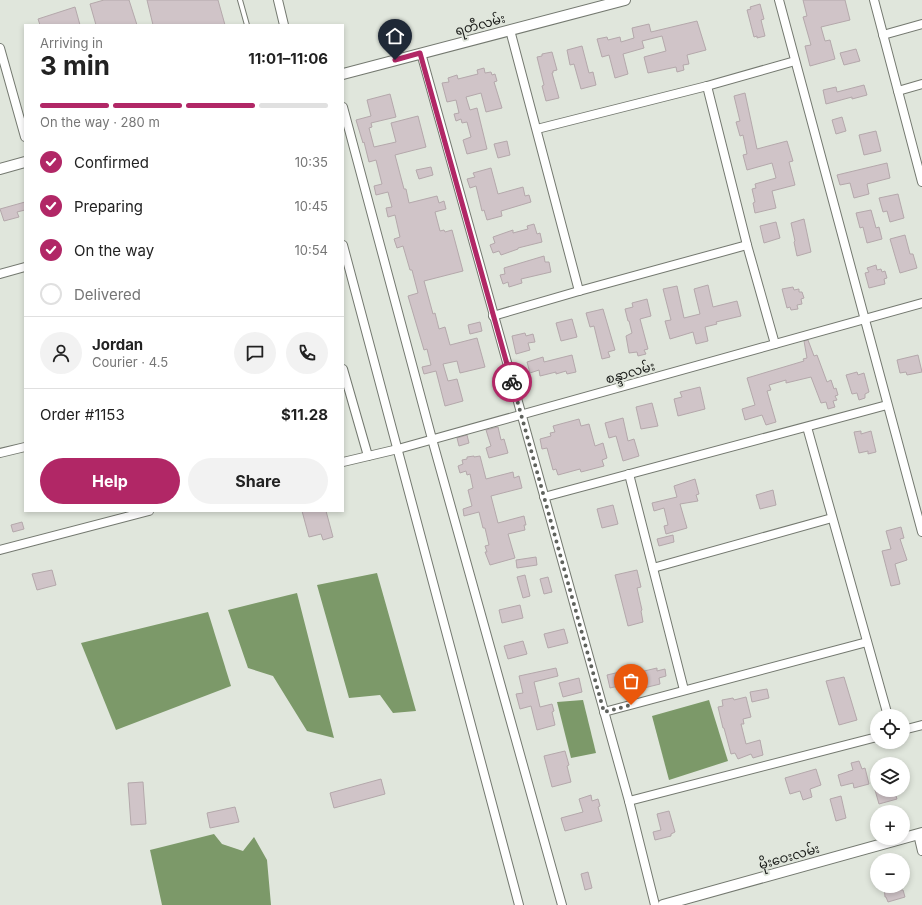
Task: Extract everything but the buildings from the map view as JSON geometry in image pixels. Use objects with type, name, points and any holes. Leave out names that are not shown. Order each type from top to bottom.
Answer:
[{"type":"street","points":[[278,0],[284,24]]},
{"type":"street","name":"ရတီလမ်း","points":[[344,74],[625,0]]},
{"type":"street","points":[[780,0],[795,61],[922,532]]},
{"type":"street","points":[[874,0],[922,182]]},
{"type":"street","points":[[883,35],[922,24]]},
{"type":"street","points":[[510,30],[579,291]]},
{"type":"street","points":[[0,48],[24,133]]},
{"type":"street","points":[[420,53],[629,801],[655,905]]},
{"type":"street","points":[[537,130],[707,86],[795,61]]},
{"type":"street","points":[[898,91],[922,84]]},
{"type":"street","points":[[707,86],[747,245],[775,344]]},
{"type":"street","points":[[344,111],[432,439],[562,905]]},
{"type":"street","points":[[0,169],[24,162]]},
{"type":"street","points":[[493,316],[747,245]]},
{"type":"street","points":[[344,249],[519,905]]},
{"type":"street","points":[[0,274],[24,266]]},
{"type":"street","name":"စန္ဒာလမ်း","points":[[344,462],[398,449],[922,302]]},
{"type":"street","points":[[344,372],[368,456]]},
{"type":"street","points":[[544,497],[887,405]]},
{"type":"street","points":[[807,427],[886,709]]},
{"type":"street","points":[[0,453],[24,447]]},
{"type":"street","points":[[629,474],[684,690]]},
{"type":"street","points":[[0,550],[145,512]]},
{"type":"street","points":[[653,568],[832,518]]},
{"type":"street","points":[[604,712],[867,642]]},
{"type":"street","points":[[910,728],[922,725]]},
{"type":"street","points":[[629,801],[870,739]]},
{"type":"street","points":[[920,834],[922,851]]},
{"type":"street","name":"မိုးဝေးလမ်း","points":[[663,905],[920,834]]},
{"type":"lane","points":[[240,0],[247,24]]},
{"type":"shaded area","points":[[377,573],[416,711],[393,713],[380,695],[349,698],[317,585]]},
{"type":"shaded area","points":[[297,593],[334,738],[307,731],[273,676],[248,668],[228,610]]},
{"type":"shaded area","points":[[208,612],[231,686],[116,730],[81,643]]},
{"type":"shaded area","points":[[583,700],[596,753],[571,758],[557,702]]},
{"type":"shaded area","points":[[709,700],[728,761],[669,780],[652,716]]},
{"type":"shaded area","points":[[214,834],[222,844],[243,851],[254,837],[267,860],[271,905],[162,905],[150,850]]},
{"type":"way so far","points":[[512,382],[604,712],[631,705]]},
{"type":"route","points":[[395,60],[420,53],[512,382]]}]
